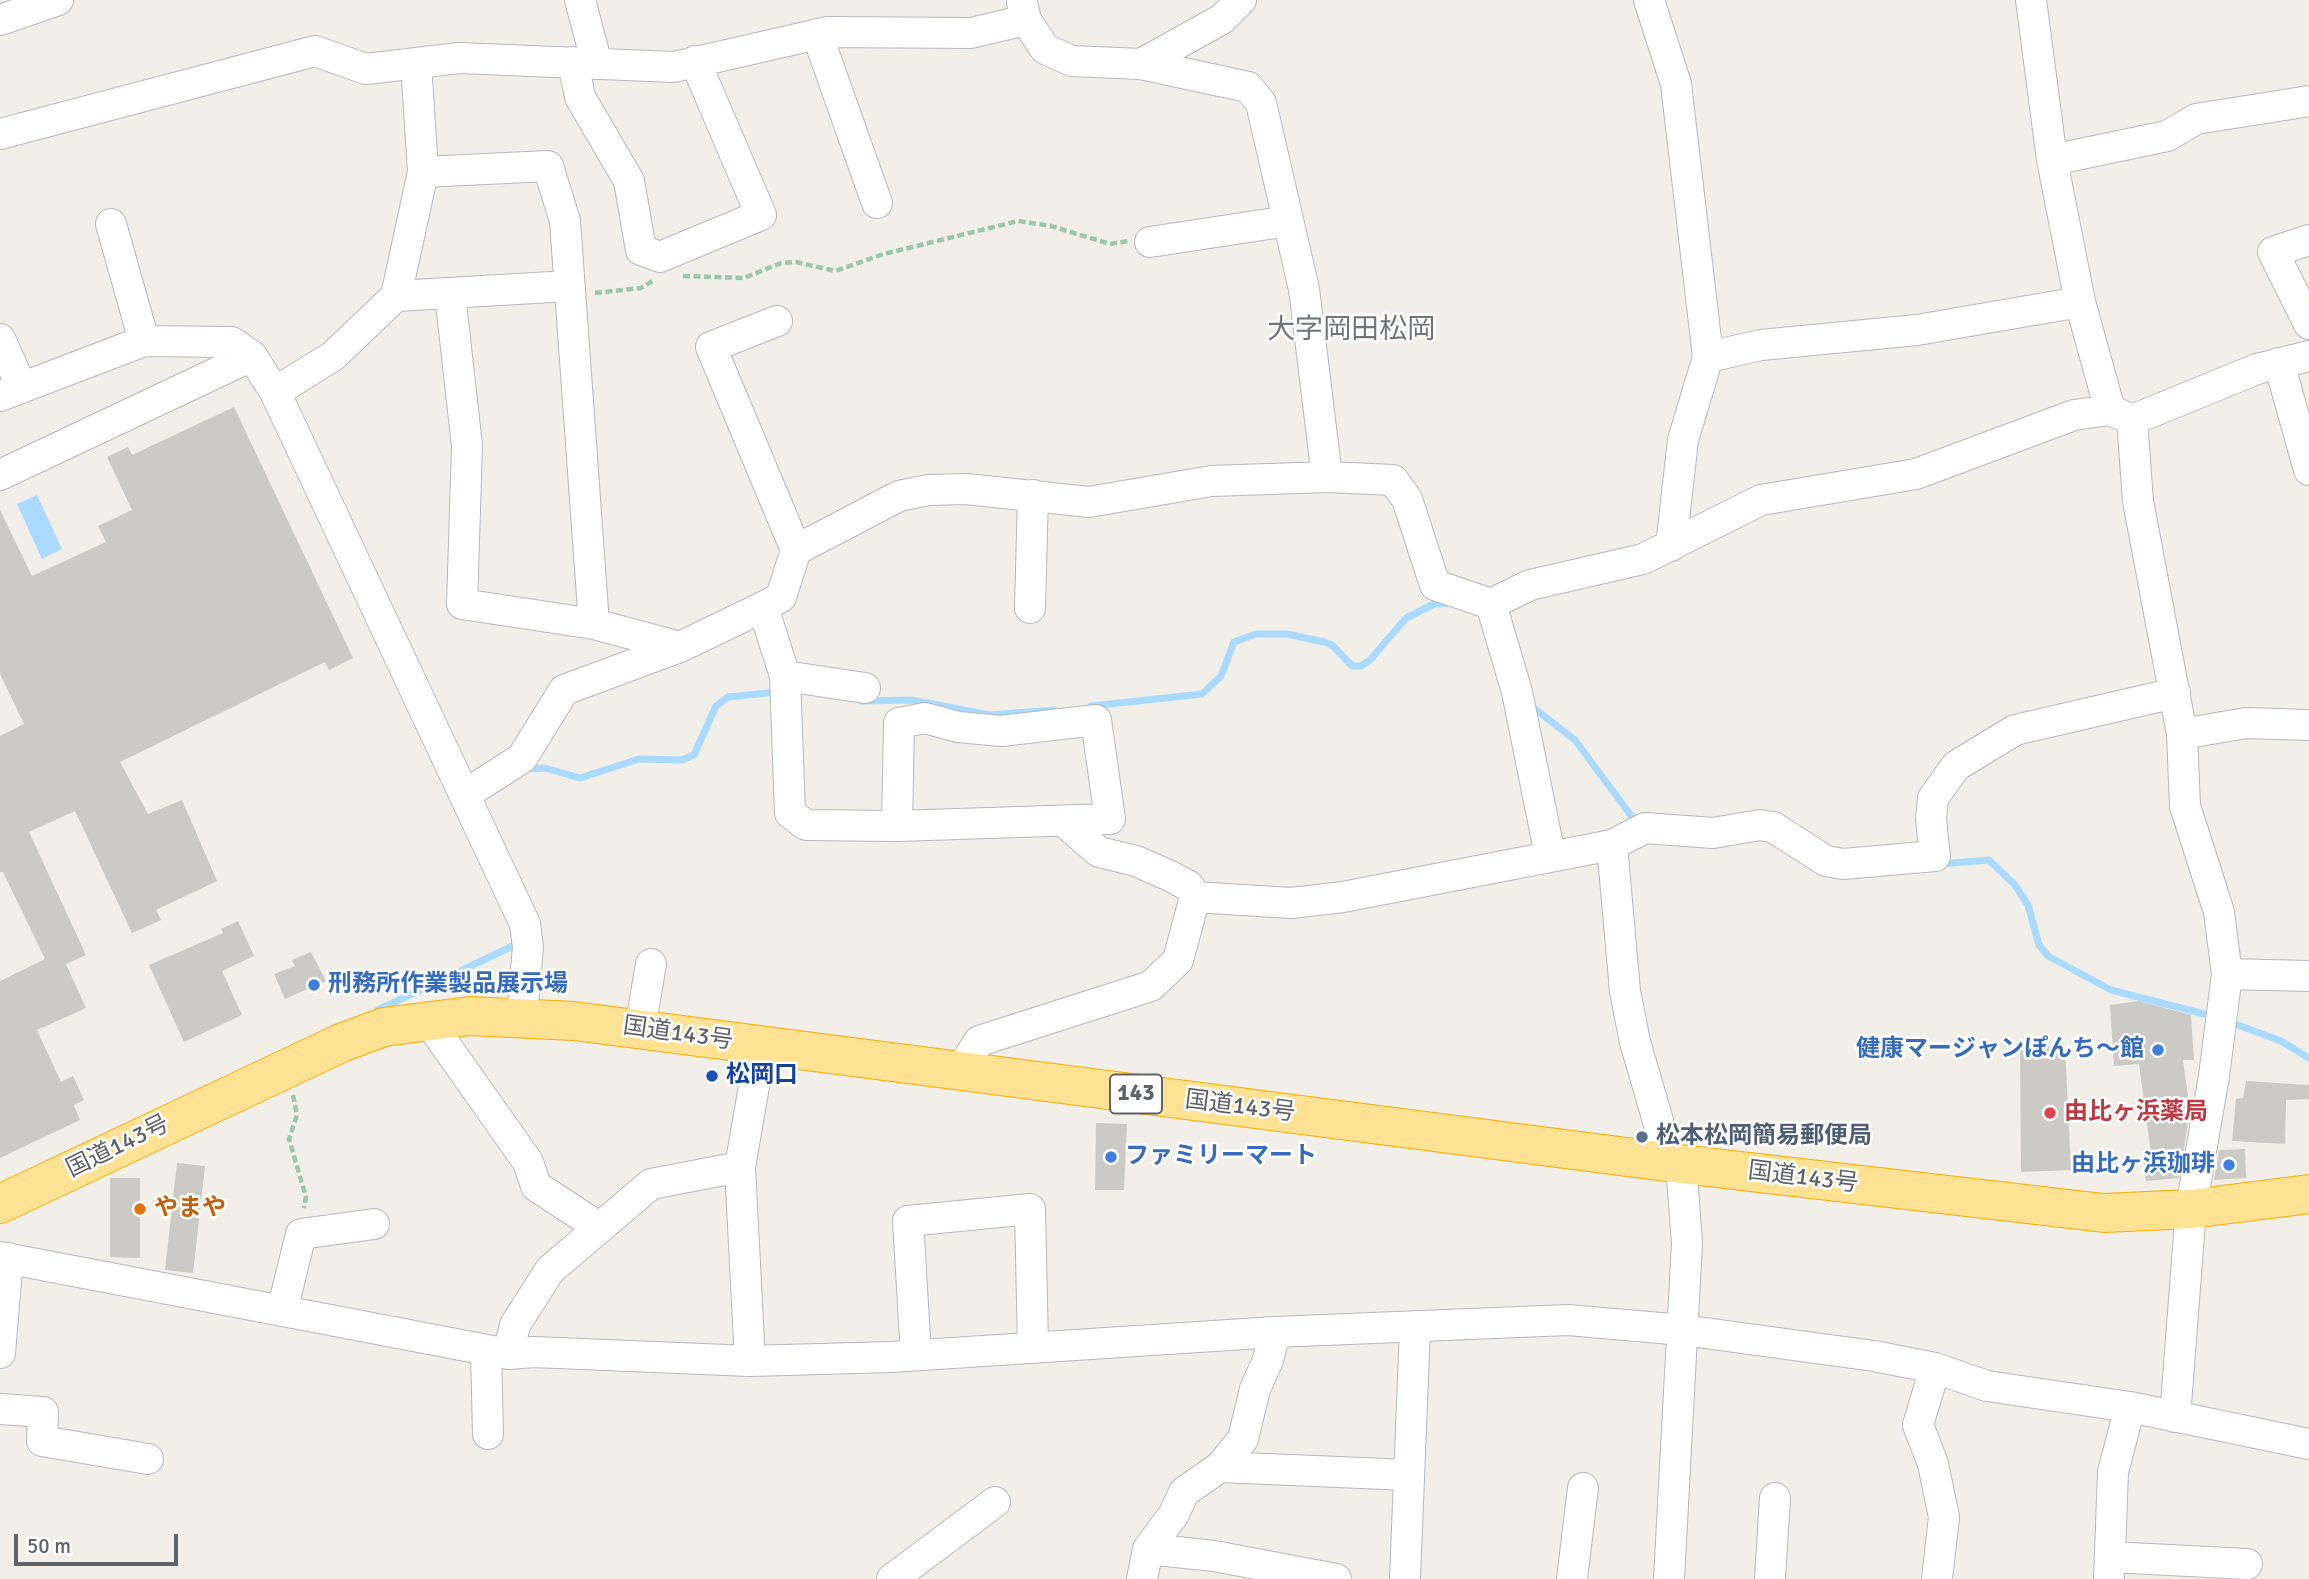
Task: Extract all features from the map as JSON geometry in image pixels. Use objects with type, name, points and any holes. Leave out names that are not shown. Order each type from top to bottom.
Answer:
[{"type":"highway","name":"国道143号","points":[[0,1204],[286,1067],[384,1027],[427,1019],[470,1016],[522,1017],[640,1030],[1675,1163],[2104,1213],[2191,1209],[2309,1194]]},
{"type":"street","points":[[14,11],[58,0]]},
{"type":"street","points":[[580,0],[585,63],[580,97],[629,181],[641,250],[660,257],[761,215],[695,61]]},
{"type":"street","points":[[1141,64],[1222,19],[1241,0]]},
{"type":"street","points":[[1649,0],[1676,84],[1708,357],[1683,440],[1671,546]]},
{"type":"street","points":[[2031,0],[2052,160],[2080,302],[2121,415],[2182,734],[2185,806],[2219,912],[2227,974],[2191,1209],[2175,1417]]},
{"type":"street","points":[[0,134],[315,51],[366,69],[459,58],[674,67],[817,34],[971,33],[1024,10],[1045,49],[1072,61],[1141,64],[1248,87],[1261,103],[1304,289],[1327,477]]},
{"type":"street","points":[[817,34],[877,203]]},
{"type":"street","points":[[275,392],[333,356],[396,296],[422,172],[416,63]]},
{"type":"street","points":[[2052,160],[2167,136],[2196,118],[2309,102]]},
{"type":"street","points":[[422,172],[548,166],[565,221],[594,624]]},
{"type":"street","points":[[1150,242],[1288,221]]},
{"type":"street","points":[[111,224],[144,341]]},
{"type":"street","points":[[2309,240],[2273,252],[2309,324]]},
{"type":"street","points":[[396,296],[570,291]]},
{"type":"street","points":[[450,294],[467,446],[462,604],[594,624],[680,647]]},
{"type":"street","points":[[1708,357],[1761,345],[1917,330],[2080,302]]},
{"type":"street","points":[[466,794],[522,758],[564,690],[680,647],[781,597],[796,550],[711,346],[778,321]]},
{"type":"street","points":[[0,339],[11,392],[144,341],[232,342],[252,356],[275,392],[466,794],[527,936],[522,1017]]},
{"type":"street","points":[[0,475],[252,356]]},
{"type":"street","points":[[796,550],[899,496],[918,492],[966,489],[1089,502],[1211,481],[1327,477],[1393,480],[1406,499],[1435,585],[1492,604],[1530,585],[1643,559],[1761,500],[1916,474],[2074,415],[2121,415],[2279,363],[2309,356]]},
{"type":"street","points":[[2279,363],[2309,470]]},
{"type":"street","points":[[1030,608],[1033,495]]},
{"type":"street","points":[[1492,604],[1517,691],[1550,855]]},
{"type":"street","points":[[763,607],[785,685],[790,813],[806,825],[897,826],[1110,819],[1096,720],[1001,731],[958,727],[925,718],[899,723],[897,826]]},
{"type":"street","points":[[785,685],[865,688]]},
{"type":"street","points":[[1195,897],[1292,903],[1343,897],[1612,845],[1641,830],[1713,833],[1760,825],[1773,827],[1826,861],[1843,864],[1935,856],[1931,819],[1933,798],[1956,766],[2015,730],[2175,693]]},
{"type":"street","points":[[2182,734],[2246,723],[2309,725]]},
{"type":"street","points":[[960,1071],[979,1041],[1152,986],[1178,960],[1195,897],[1189,886],[1136,861],[1099,852],[1063,821]]},
{"type":"street","points":[[1612,845],[1628,1004],[1635,1042],[1675,1163],[1687,1243],[1670,1579]]},
{"type":"street","points":[[640,1030],[652,964]]},
{"type":"street","points":[[2227,974],[2309,976]]},
{"type":"street","points":[[427,1019],[528,1162],[536,1186],[600,1228]]},
{"type":"street","points":[[750,1361],[740,1167],[761,1046]]},
{"type":"street","points":[[488,1434],[497,1352],[550,1270],[651,1184],[740,1167]]},
{"type":"street","points":[[916,1355],[908,1221],[1030,1209],[1033,1347]]},
{"type":"street","points":[[282,1311],[301,1234],[374,1224]]},
{"type":"street","points":[[0,1353],[4,1258],[497,1352],[750,1361],[916,1355],[1275,1332],[1569,1321],[1684,1330],[1874,1356],[1935,1368],[1987,1386],[2130,1407],[2309,1444]]},
{"type":"street","points":[[1405,1579],[1415,1327]]},
{"type":"street","points":[[1142,1579],[1148,1549],[1174,1514],[1184,1492],[1220,1467],[1242,1439],[1255,1389],[1268,1360],[1275,1332]]},
{"type":"street","points":[[1935,1368],[1918,1425],[1933,1464],[1944,1517],[1937,1579]]},
{"type":"street","points":[[2130,1407],[2113,1472],[2110,1568],[2247,1564]]},
{"type":"street","points":[[0,1409],[43,1412],[42,1441],[148,1459]]},
{"type":"street","points":[[1220,1467],[1409,1475]]},
{"type":"street","points":[[1572,1579],[1583,1488]]},
{"type":"street","points":[[1770,1579],[1775,1498]]},
{"type":"street","points":[[892,1579],[995,1502]]},
{"type":"street","points":[[1148,1549],[1255,1563],[1336,1579]]},
{"type":"path","points":[[673,276],[744,278],[781,263],[796,262],[835,271],[884,254],[1018,221],[1051,226],[1110,244],[1119,240],[1150,242]]},
{"type":"path","points":[[570,291],[641,288],[664,278]]},
{"type":"path","points":[[286,1067],[297,1115],[289,1139],[306,1197],[301,1234]]},
{"type":"water","points":[[37,495],[62,549],[42,559],[17,504]]},
{"type":"building","points":[[234,407],[353,658],[329,670],[325,662],[120,762],[148,814],[182,800],[217,881],[156,910],[161,920],[132,933],[75,811],[29,832],[86,955],[66,964],[86,1008],[37,1030],[61,1082],[73,1076],[84,1100],[74,1105],[80,1120],[0,1158],[0,981],[45,959],[3,872],[0,872],[0,736],[24,724],[0,674],[0,510],[32,576],[106,542],[98,526],[132,510],[107,457],[128,447],[132,455]]},
{"type":"building","points":[[238,921],[254,956],[222,971],[242,1015],[184,1042],[149,965],[223,933],[221,929]]},
{"type":"building","points":[[311,952],[326,981],[285,999],[274,974],[295,966],[292,960]]},
{"type":"building","points":[[2139,1001],[2191,1015],[2194,1060],[2183,1060],[2190,1111],[2179,1178],[2146,1181],[2143,1155],[2151,1154],[2139,1064],[2114,1066],[2110,1005]]},
{"type":"building","points":[[2065,1046],[2071,1170],[2021,1172],[2020,1048]]},
{"type":"building","points":[[2246,1081],[2309,1085],[2309,1099],[2286,1100],[2285,1144],[2232,1141],[2236,1099],[2243,1098]]},
{"type":"building","name":"ファミリーマート","points":[[1096,1123],[1127,1124],[1124,1190],[1095,1190]]},
{"type":"building","points":[[2245,1149],[2246,1178],[2214,1180],[2219,1150]]},
{"type":"building","points":[[177,1163],[205,1166],[193,1273],[165,1270]]},
{"type":"building","points":[[110,1178],[140,1178],[140,1258],[110,1257]]},
{"type":"waterway","points":[[1091,706],[1202,694],[1221,676],[1234,642],[1256,634],[1287,634],[1324,642],[1332,645],[1352,666],[1361,666],[1370,660],[1406,618],[1434,604],[1451,603]]},
{"type":"waterway","points":[[526,769],[545,768],[580,778],[639,759],[682,760],[694,755],[716,706],[728,697],[777,692]]},
{"type":"waterway","points":[[862,701],[911,700],[990,715],[1054,710]]},
{"type":"waterway","points":[[1535,709],[1575,740],[1638,825]]},
{"type":"waterway","points":[[1940,864],[1989,860],[2015,885],[2028,905],[2039,945],[2048,956],[2111,990],[2216,1017]]},
{"type":"waterway","points":[[378,1010],[519,943]]},
{"type":"waterway","points":[[2227,1021],[2281,1041],[2309,1058]]},
{"type":"place","name":"刑務所作業製品展示場","points":[[314,985]]},
{"type":"place","name":"健康マージャンぽんち～館","points":[[2158,1050]]},
{"type":"place","name":"松岡口","points":[[712,1076]]},
{"type":"place","name":"由比ヶ浜薬局","points":[[2050,1113]]},
{"type":"place","name":"松本松岡簡易郵便局","points":[[1642,1137]]},
{"type":"place","name":"ファミリーマート","points":[[1111,1157]]},
{"type":"place","name":"由比ヶ浜珈琲","points":[[2229,1165]]},
{"type":"place","name":"やまや","points":[[140,1209]]},
{"type":"district","name":"大字岡田松岡","points":[[1351,331]]}]
